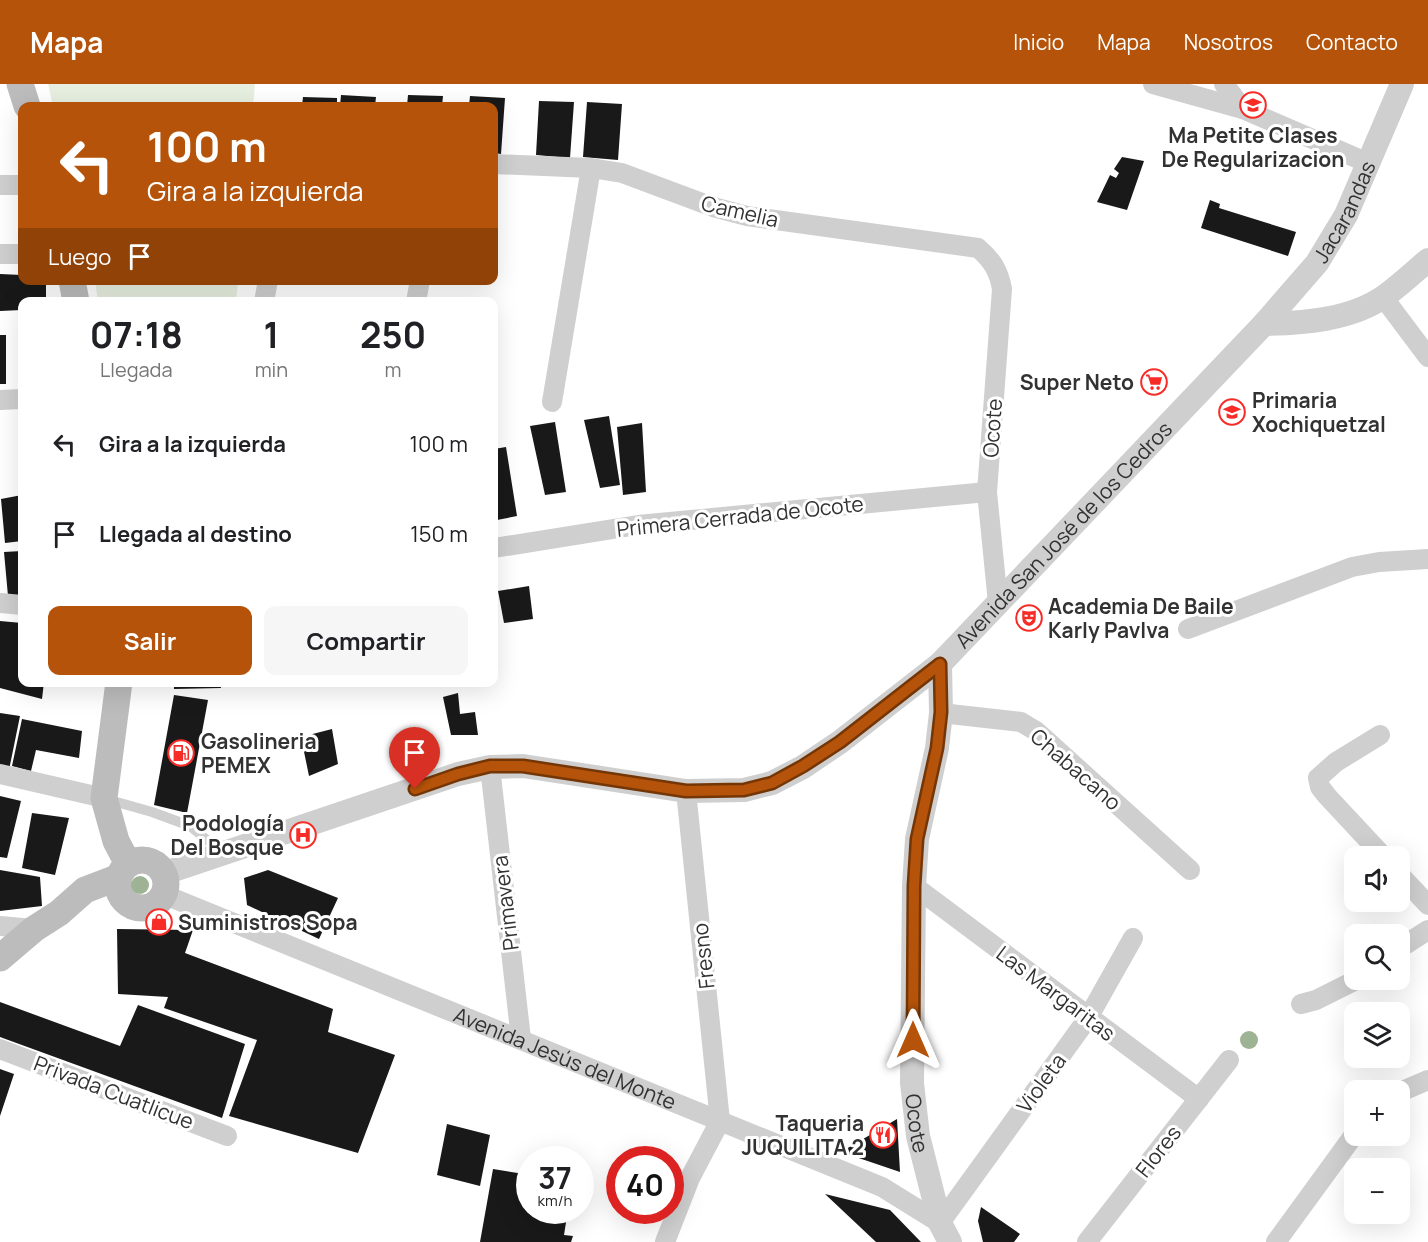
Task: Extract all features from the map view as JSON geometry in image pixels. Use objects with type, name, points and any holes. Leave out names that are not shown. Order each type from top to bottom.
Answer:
[{"type":"main road","points":[[20,84],[26,102]]},
{"type":"main road","points":[[0,958],[86,890],[123,879],[144,860],[156,864],[165,884],[155,905],[141,909],[129,905],[123,879],[116,841],[104,798],[118,687]]},
{"type":"street","points":[[1153,84],[1243,109],[1368,162]]},
{"type":"street","points":[[1224,84],[1243,109]]},
{"type":"street","name":"Jacarandas","points":[[1263,324],[1317,263],[1346,215],[1402,84]]},
{"type":"street","name":"Camelia","points":[[498,164],[591,168],[622,173],[713,207],[747,216],[966,245],[978,248],[987,256]]},
{"type":"street","points":[[552,402],[591,168]]},
{"type":"street","points":[[0,185],[18,185]]},
{"type":"street","points":[[0,254],[18,254]]},
{"type":"street","name":"Ocote","points":[[987,256],[1000,275],[1002,290],[987,492],[998,603]]},
{"type":"street","points":[[1263,324],[1306,322],[1354,311],[1383,297],[1428,260]]},
{"type":"street","points":[[1383,297],[1428,357]]},
{"type":"street","name":"Avenida San José de los Cedros","points":[[165,884],[224,854],[458,774],[490,766],[523,766],[686,791],[744,790],[772,783],[840,742],[940,664],[1263,324]]},
{"type":"street","points":[[0,400],[18,399]]},
{"type":"street","name":"Primera Cerrada de Ocote","points":[[498,547],[638,525],[987,492]]},
{"type":"street","points":[[1188,629],[1352,567],[1379,562],[1428,559]]},
{"type":"street","points":[[0,603],[18,605]]},
{"type":"street","name":"Ocote","points":[[940,664],[941,712],[937,748],[917,839],[914,886],[912,1083],[918,1136],[945,1232]]},
{"type":"street","name":"Chabacano","points":[[941,712],[1020,722],[1036,731],[1190,870]]},
{"type":"street","points":[[1374,846],[1327,796],[1320,787],[1318,778],[1336,762],[1380,735]]},
{"type":"street","name":"Primavera","points":[[490,766],[521,1039]]},
{"type":"street","points":[[0,774],[104,798]]},
{"type":"street","name":"Fresno","points":[[686,791],[720,1121]]},
{"type":"street","name":"Avenida Jesús del Monte","points":[[165,884],[521,1039],[882,1187],[945,1232]]},
{"type":"street","name":"Las Margaritas","points":[[914,886],[1199,1099]]},
{"type":"street","points":[[1410,886],[1428,905]]},
{"type":"street","points":[[0,926],[34,929]]},
{"type":"street","points":[[1410,942],[1428,930]]},
{"type":"street","name":"Violeta","points":[[945,1232],[1088,1018],[1133,938]]},
{"type":"street","points":[[1301,1004],[1316,1000],[1344,986]]},
{"type":"street","name":"Privada Cuatlicue","points":[[0,1049],[227,1136]]},
{"type":"street","name":"Flores","points":[[1087,1242],[1229,1060]]},
{"type":"street","points":[[1410,1088],[1428,1080]]},
{"type":"street","points":[[665,1242],[690,1178],[720,1121]]},
{"type":"street","points":[[1276,1242],[1347,1146]]},
{"type":"lane","points":[[104,798],[189,826],[224,854]]},
{"type":"green space","points":[[48,84],[255,84],[253,102],[52,102]]},
{"type":"green space","points":[[96,285],[238,285],[236,297],[97,297]]},
{"type":"building","points":[[341,95],[376,97],[375,102],[340,102]]},
{"type":"building","points":[[408,95],[443,96],[442,102],[407,102]]},
{"type":"building","points":[[470,96],[505,98],[501,154],[498,154],[498,102],[469,102]]},
{"type":"building","points":[[303,97],[337,98],[337,102],[302,102]]},
{"type":"building","points":[[539,101],[574,102],[570,158],[536,155]]},
{"type":"building","points":[[587,102],[622,104],[618,160],[583,157]]},
{"type":"building","points":[[1122,157],[1144,161],[1127,210],[1097,202],[1110,175],[1116,178],[1119,173],[1114,169]]},
{"type":"building","points":[[1210,200],[1220,204],[1219,208],[1296,232],[1288,256],[1201,228]]},
{"type":"building","points":[[0,274],[18,275],[18,285],[46,285],[46,297],[18,297],[18,310],[0,311]]},
{"type":"building","points":[[0,335],[6,335],[6,384],[0,384]]},
{"type":"building","points":[[609,416],[620,485],[600,488],[584,420]]},
{"type":"building","points":[[555,422],[566,492],[545,495],[530,426]]},
{"type":"building","points":[[642,423],[646,492],[623,495],[617,427]]},
{"type":"building","points":[[506,447],[517,516],[498,520],[498,448]]},
{"type":"building","points":[[18,496],[18,541],[5,543],[1,499]]},
{"type":"building","points":[[18,551],[18,595],[8,596],[4,552]]},
{"type":"building","points":[[529,586],[533,619],[504,623],[498,591]]},
{"type":"building","points":[[0,621],[18,623],[18,687],[43,687],[42,699],[0,688]]},
{"type":"building","points":[[174,687],[221,688],[174,689]]},
{"type":"building","points":[[458,693],[460,714],[475,712],[478,735],[451,735],[443,697]]},
{"type":"building","name":"Gasolineria PEMEX","points":[[174,695],[208,700],[187,813],[154,805]]},
{"type":"building","points":[[0,713],[20,716],[9,770],[0,769]]},
{"type":"building","points":[[22,719],[82,731],[79,758],[36,750],[31,771],[12,766]]},
{"type":"building","points":[[332,729],[338,764],[309,776],[301,737]]},
{"type":"building","points":[[0,796],[21,801],[7,858],[0,857]]},
{"type":"building","points":[[32,813],[69,818],[55,875],[22,868]]},
{"type":"building","points":[[0,870],[40,877],[42,906],[0,911]]},
{"type":"building","points":[[268,870],[338,898],[319,939],[247,905],[244,878]]},
{"type":"building","points":[[117,929],[193,930],[185,953],[333,1009],[328,1032],[395,1055],[358,1153],[229,1116],[257,1040],[164,1008],[168,997],[118,994]]},
{"type":"building","points":[[0,1002],[120,1046],[138,1005],[245,1044],[222,1118],[0,1037]]},
{"type":"building","points":[[0,1069],[14,1074],[0,1116]]},
{"type":"building","name":"Taqueria JUQUILITA 2","points":[[897,1119],[900,1172],[841,1152]]},
{"type":"building","points":[[447,1124],[490,1135],[480,1186],[437,1175]]},
{"type":"building","points":[[493,1169],[516,1173],[516,1224],[566,1224],[564,1235],[573,1236],[571,1242],[480,1242]]},
{"type":"building","points":[[825,1194],[890,1210],[921,1242],[876,1242]]},
{"type":"building","points":[[981,1207],[1020,1234],[1014,1242],[983,1242],[978,1221]]},
{"type":"place","name":"Ma Petite Clases De Regularizacion","points":[[1253,105]]},
{"type":"place","name":"Super Neto","points":[[1154,382]]},
{"type":"place","name":"Primaria Xochiquetzal","points":[[1232,412]]},
{"type":"place","name":"Academia De Baile Karly Pavlva","points":[[1029,618]]},
{"type":"place","name":"Gasolineria PEMEX","points":[[181,753]]},
{"type":"place","name":"Podología Del Bosque","points":[[303,835]]},
{"type":"place","name":"Suministros Sopa","points":[[159,922]]},
{"type":"place","name":"Taqueria JUQUILITA 2","points":[[883,1135]]},
{"type":"route","points":[[415,789],[490,766],[523,766],[686,791],[744,790],[772,783],[803,766],[840,742],[940,664],[941,712],[937,748],[917,839],[914,886],[913,1040]]}]
